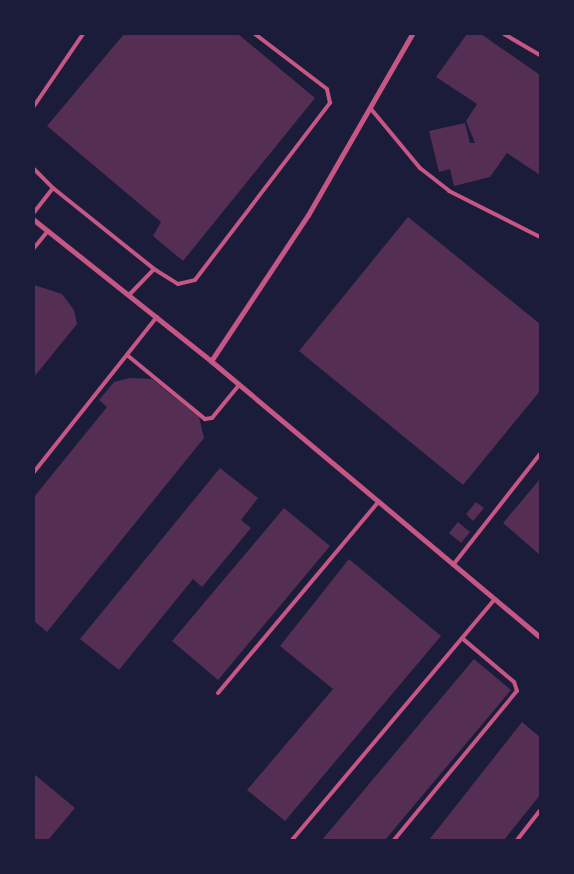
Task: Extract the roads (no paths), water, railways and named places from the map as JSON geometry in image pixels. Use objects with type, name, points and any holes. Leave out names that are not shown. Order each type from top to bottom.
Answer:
[{"type":"street","points":[[211,361],[371,110],[412,34]]},
{"type":"street","points":[[34,220],[211,361],[540,637]]},
{"type":"lane","points":[[34,106],[83,34]]},
{"type":"lane","points":[[34,169],[53,188],[154,269],[178,284],[195,280],[330,103],[327,89],[255,34]]},
{"type":"lane","points":[[504,34],[540,55]]},
{"type":"lane","points":[[371,110],[420,168],[449,191],[540,237]]},
{"type":"lane","points":[[34,212],[53,188]]},
{"type":"lane","points":[[34,248],[48,231]]},
{"type":"lane","points":[[129,295],[154,269]]},
{"type":"lane","points":[[34,472],[157,317]]},
{"type":"lane","points":[[127,355],[205,419],[212,418],[239,385]]},
{"type":"lane","points":[[453,565],[540,454]]},
{"type":"lane","points":[[218,693],[378,502]]},
{"type":"lane","points":[[292,840],[495,599]]},
{"type":"lane","points":[[394,840],[516,692],[514,682],[462,638]]},
{"type":"lane","points":[[517,840],[540,811]]}]
